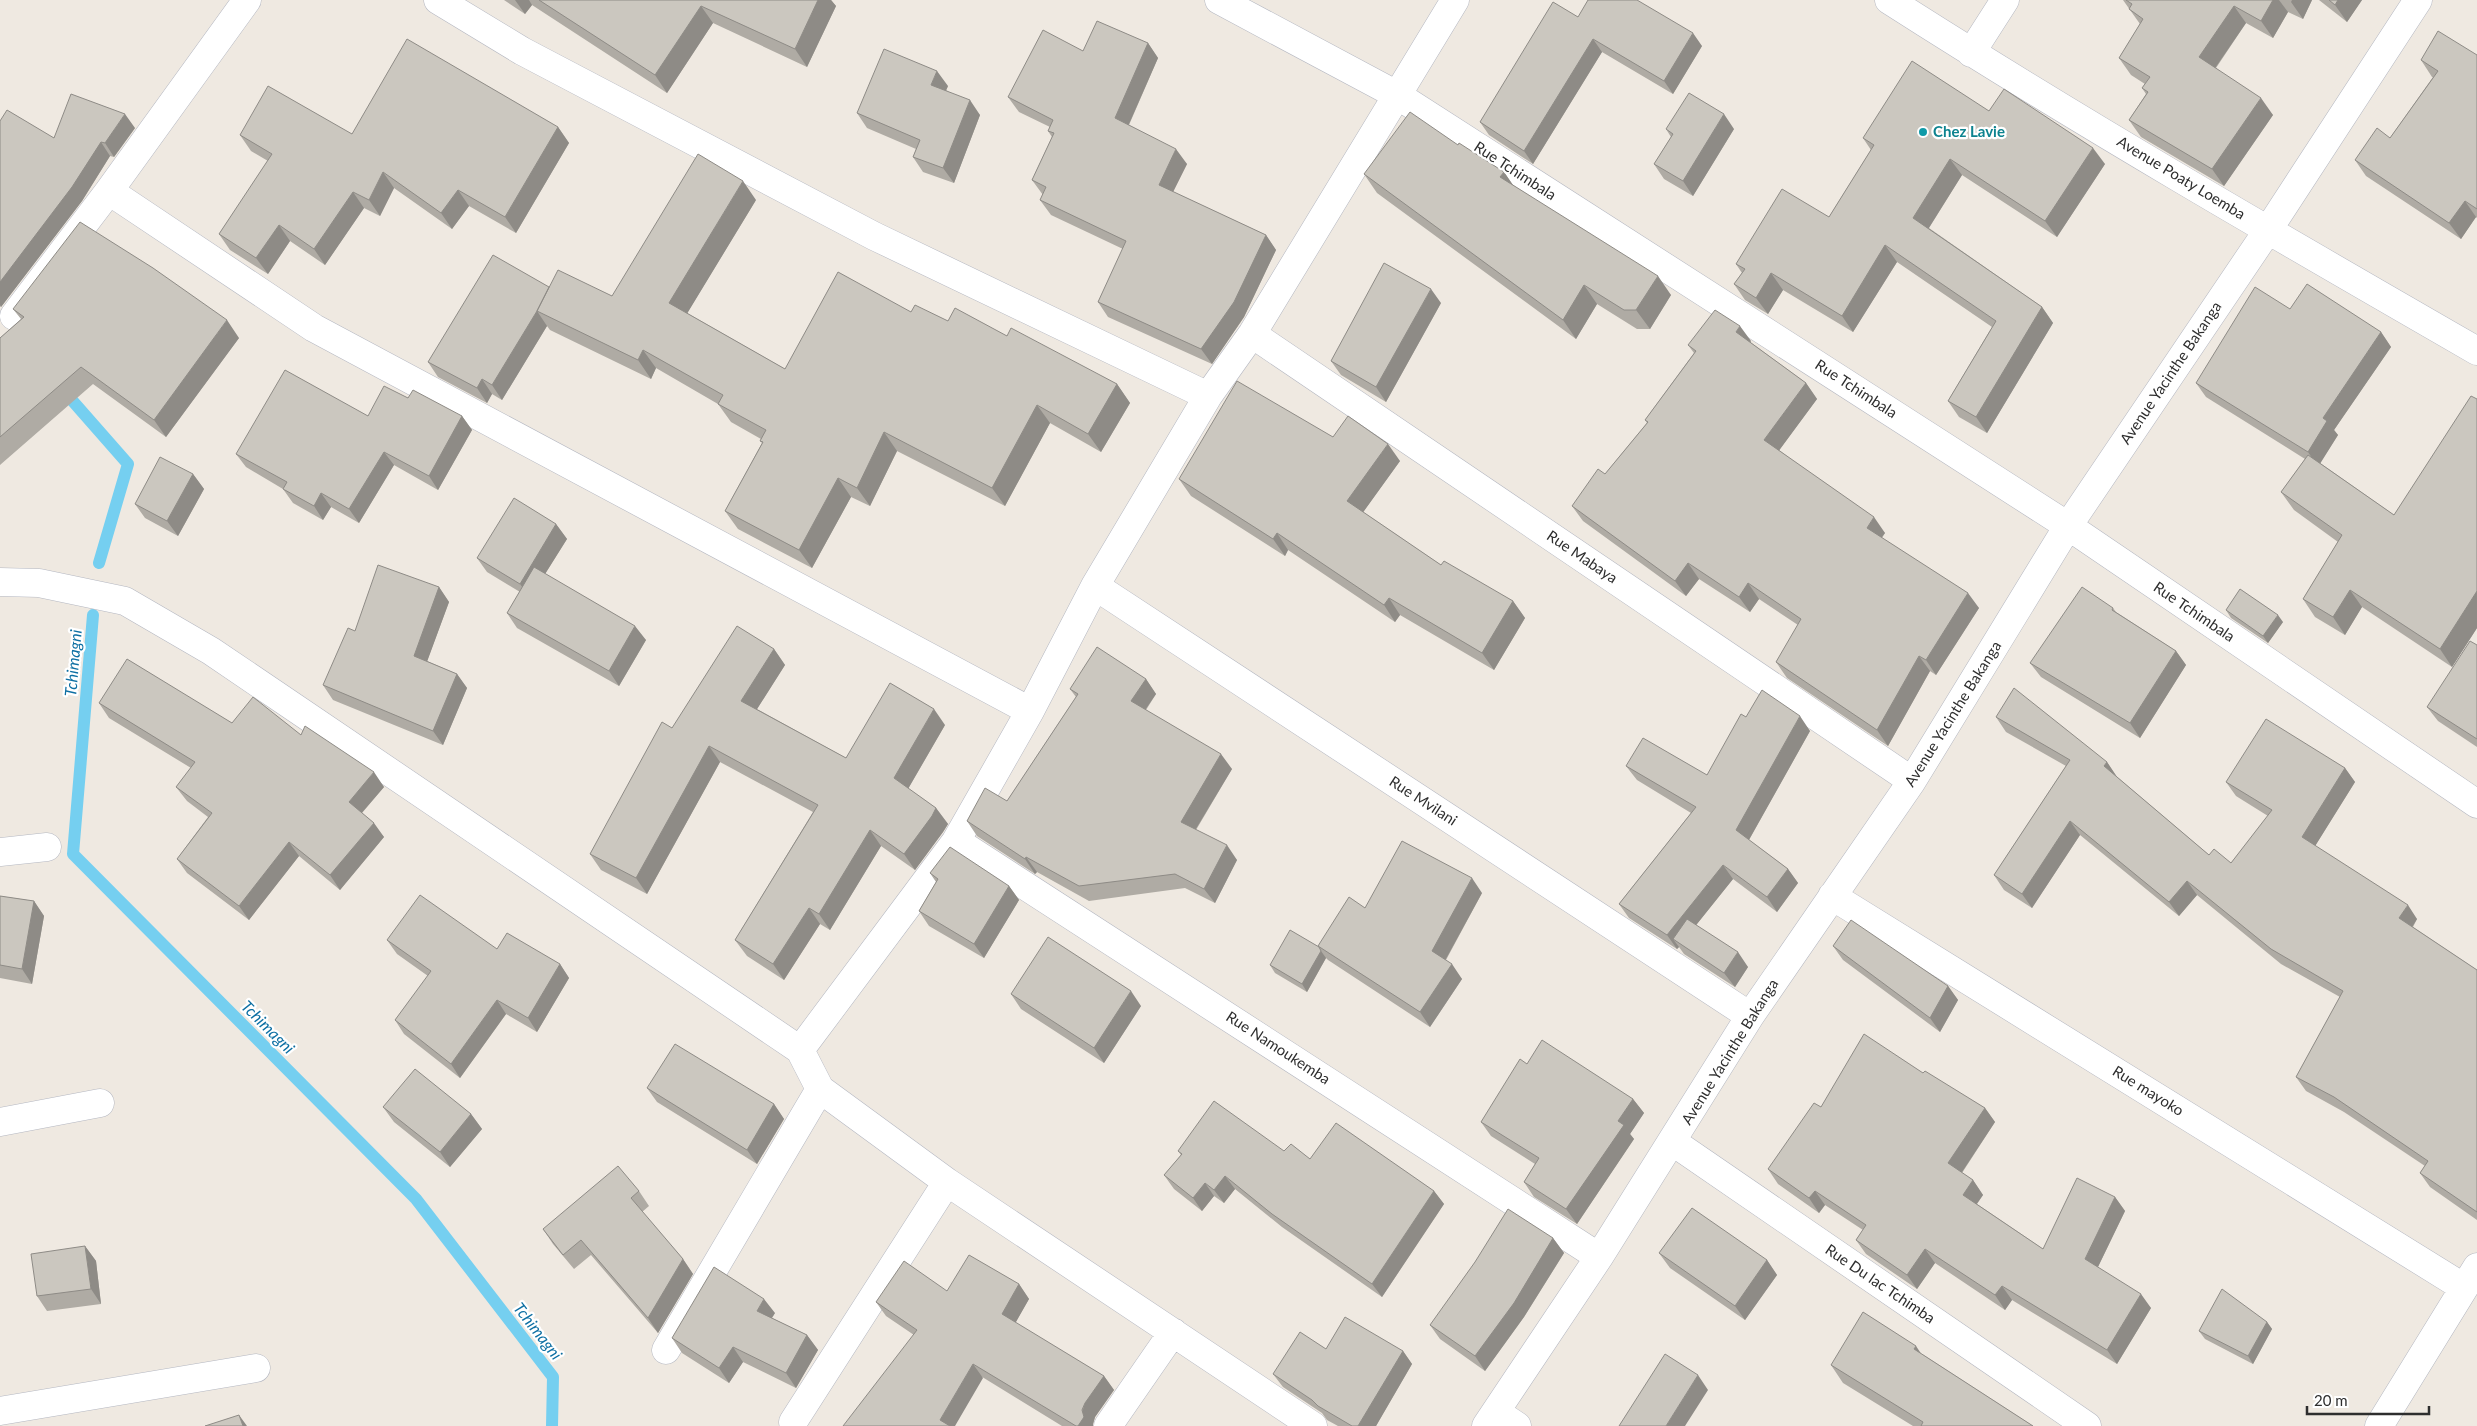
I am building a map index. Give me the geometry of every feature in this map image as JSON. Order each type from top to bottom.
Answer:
[{"type":"street","points":[[14,316],[109,191],[247,0]]},
{"type":"street","points":[[438,0],[522,51],[874,236],[1208,396]]},
{"type":"street","name":"Rue Tchimbala","points":[[1219,0],[1397,94],[2068,526],[2477,804]]},
{"type":"street","points":[[800,1050],[956,841],[1030,711],[1095,586],[1208,396],[1252,334],[1455,0]]},
{"type":"street","name":"Avenue Poaty Loemba","points":[[1889,0],[1971,53],[2268,230],[2477,351]]},
{"type":"street","points":[[1971,53],[2005,0]]},
{"type":"street","name":"Avenue Yacinthe Bakanga","points":[[1499,1421],[1750,1016],[1912,781],[2068,526],[2268,230],[2418,0]]},
{"type":"street","points":[[109,191],[314,328],[1030,711]]},
{"type":"street","name":"Rue Mabaya","points":[[1252,334],[1912,781]]},
{"type":"street","points":[[0,582],[39,584],[125,601],[194,641],[800,1050],[820,1089],[947,1182],[1312,1426]]},
{"type":"street","name":"Rue Mvilani","points":[[1095,586],[1750,1016]]},
{"type":"street","name":"Rue Namoukemba","points":[[956,841],[1599,1257]]},
{"type":"street","points":[[0,852],[47,847]]},
{"type":"street","name":"Rue mayoko","points":[[1832,896],[2470,1277]]},
{"type":"street","points":[[666,1350],[820,1089]]},
{"type":"street","points":[[0,1122],[100,1103]]},
{"type":"street","name":"Rue Du lac Tchimba","points":[[1673,1142],[2086,1426]]},
{"type":"street","points":[[793,1422],[947,1182]]},
{"type":"street","points":[[2379,1426],[2470,1277]]},
{"type":"street","points":[[1108,1426],[1173,1332]]},
{"type":"street","points":[[0,1411],[256,1368]]},
{"type":"building","points":[[539,0],[818,0],[795,49],[701,6],[655,75]]},
{"type":"building","points":[[1588,0],[1637,0],[1693,33],[1664,81],[1593,39],[1524,151],[1480,122],[1553,2],[1578,17]]},
{"type":"building","points":[[2126,0],[2273,0],[2261,21],[2234,6],[2199,57],[2261,98],[2212,169],[2129,120],[2148,92],[2142,88],[2150,77],[2119,58],[2143,19],[2129,9],[2132,4]]},
{"type":"building","points":[[2329,0],[2338,0],[2335,5]]},
{"type":"building","points":[[1097,21],[1148,43],[1115,118],[1176,149],[1159,185],[1266,235],[1234,302],[1201,349],[1098,302],[1126,241],[1040,200],[1046,187],[1032,180],[1054,133],[1048,131],[1053,120],[1008,97],[1043,30],[1083,51]]},
{"type":"building","points":[[2438,31],[2477,55],[2477,209],[2465,201],[2449,223],[2355,160],[2377,128],[2390,138],[2438,71],[2421,60]]},
{"type":"building","points":[[407,39],[558,127],[505,217],[458,190],[441,213],[383,172],[369,200],[353,192],[314,249],[279,225],[256,258],[219,234],[272,154],[240,135],[268,86],[352,134]]},
{"type":"building","points":[[884,49],[937,71],[931,85],[970,100],[943,168],[913,157],[920,140],[857,113]]},
{"type":"building","points":[[1912,61],[1989,111],[2004,89],[2093,148],[2045,221],[1950,159],[1913,218],[2042,307],[1976,417],[1948,401],[1996,321],[1885,245],[1842,316],[1771,273],[1756,298],[1734,284],[1745,269],[1736,264],[1782,189],[1829,217],[1874,145],[1863,138]]},
{"type":"building","points":[[1689,93],[1724,114],[1683,181],[1654,164],[1673,134],[1666,129]]},
{"type":"building","points":[[71,94],[125,114],[105,143],[101,142],[72,187],[0,282],[0,121],[7,110],[54,138]]},
{"type":"building","points":[[1410,112],[1458,145],[1459,143],[1504,172],[1500,177],[1658,276],[1636,310],[1624,310],[1584,285],[1563,320],[1364,174]]},
{"type":"building","points":[[698,154],[743,181],[669,303],[785,369],[838,272],[911,312],[915,305],[948,321],[955,308],[1007,336],[1011,328],[1117,384],[1088,434],[1037,405],[992,488],[884,432],[857,488],[838,478],[799,550],[725,511],[763,442],[760,441],[766,430],[718,404],[723,395],[643,350],[638,360],[537,311],[558,270],[612,296]]},
{"type":"building","points":[[80,222],[153,268],[227,320],[154,420],[81,367],[0,437],[0,338],[24,317],[13,309]]},
{"type":"building","points":[[493,255],[549,287],[537,311],[492,385],[482,379],[477,388],[428,362]]},
{"type":"building","points":[[1384,263],[1431,289],[1376,387],[1331,361]]},
{"type":"building","points":[[2307,284],[2381,332],[2323,418],[2327,421],[2308,452],[2196,383],[2255,287],[2290,309]]},
{"type":"building","points":[[1715,310],[1740,326],[1736,332],[1806,383],[1764,440],[1874,517],[1867,528],[1968,593],[1926,660],[1919,656],[1877,730],[1776,662],[1801,619],[1748,583],[1739,597],[1688,563],[1675,581],[1572,506],[1598,469],[1605,474],[1648,422],[1645,420],[1696,351],[1688,345]]},
{"type":"building","points":[[285,370],[368,416],[384,386],[408,398],[413,390],[462,416],[429,476],[384,452],[349,509],[321,493],[314,506],[283,489],[287,482],[236,454]]},
{"type":"building","points":[[1237,381],[1333,437],[1348,416],[1388,444],[1347,501],[1441,565],[1444,561],[1513,601],[1482,653],[1389,598],[1384,605],[1277,533],[1273,539],[1179,479]]},
{"type":"building","points":[[2471,396],[2477,399],[2477,591],[2440,649],[2350,590],[2333,617],[2303,599],[2342,535],[2281,492],[2308,455],[2394,515]]},
{"type":"building","points":[[160,457],[193,474],[167,521],[135,504]]},
{"type":"building","points":[[514,498],[556,524],[520,584],[477,558]]},
{"type":"building","points":[[378,565],[439,587],[414,656],[457,674],[433,731],[323,685],[348,628],[355,631]]},
{"type":"building","points":[[534,567],[635,626],[609,671],[507,613]]},
{"type":"building","points":[[2082,587],[2113,608],[2112,610],[2176,651],[2130,723],[2030,663]]},
{"type":"building","points":[[2240,589],[2278,615],[2263,636],[2226,610]]},
{"type":"building","points":[[737,626],[774,649],[741,701],[846,758],[890,683],[934,709],[894,778],[936,808],[932,816],[904,854],[870,830],[819,914],[809,908],[773,964],[735,940],[818,805],[709,746],[636,878],[590,854],[662,722],[672,728]]},
{"type":"building","points":[[2470,641],[2477,645],[2477,739],[2427,707]]},
{"type":"building","points":[[1097,647],[1146,679],[1131,701],[1221,754],[1181,822],[1227,845],[1204,889],[1175,874],[1079,886],[1026,857],[1025,859],[967,821],[985,788],[1007,801],[1078,694],[1070,689]]},
{"type":"building","points":[[127,659],[232,723],[253,697],[301,735],[305,726],[374,772],[349,802],[374,823],[330,875],[289,842],[239,906],[177,859],[212,813],[176,787],[195,762],[99,703]]},
{"type":"building","points":[[2014,688],[2107,762],[2104,766],[2209,855],[2214,849],[2231,863],[2272,810],[2226,782],[2266,719],[2345,768],[2302,837],[2408,905],[2399,918],[2477,970],[2477,1212],[2420,1173],[2428,1161],[2334,1097],[2296,1077],[2343,991],[2271,949],[2187,881],[2169,902],[2070,821],[2022,894],[1994,875],[2070,760],[1996,717]]},
{"type":"building","points":[[1762,690],[1800,716],[1736,830],[1788,869],[1767,897],[1723,865],[1667,935],[1619,904],[1696,807],[1626,766],[1643,738],[1707,775],[1741,714],[1746,717]]},
{"type":"building","points":[[1402,841],[1472,878],[1432,951],[1452,964],[1420,1012],[1318,946],[1349,897],[1365,908]]},
{"type":"building","points":[[950,847],[1009,886],[974,944],[919,911],[938,879],[930,873]]},
{"type":"building","points":[[420,895],[497,949],[507,933],[560,964],[528,1018],[497,1000],[451,1064],[395,1020],[431,971],[387,940]]},
{"type":"building","points":[[0,896],[34,901],[22,969],[0,965]]},
{"type":"building","points":[[1687,919],[1738,952],[1724,973],[1673,939]]},
{"type":"building","points":[[1851,920],[1948,986],[1930,1018],[1833,946]]},
{"type":"building","points":[[1290,930],[1319,947],[1321,951],[1302,984],[1270,965]]},
{"type":"building","points":[[1048,937],[1131,991],[1094,1048],[1011,994]]},
{"type":"building","points":[[1864,1034],[1923,1073],[1925,1071],[1985,1108],[1948,1163],[1973,1180],[1963,1195],[2043,1249],[2077,1178],[2115,1197],[2085,1259],[2141,1294],[2107,1350],[2002,1286],[1995,1295],[1925,1249],[1907,1275],[1856,1240],[1866,1225],[1815,1191],[1809,1198],[1768,1169],[1814,1103],[1821,1107]]},
{"type":"building","points":[[1542,1040],[1633,1099],[1618,1121],[1624,1125],[1566,1209],[1524,1182],[1539,1158],[1481,1122],[1520,1059],[1527,1064]]},
{"type":"building","points":[[675,1044],[774,1104],[747,1150],[647,1088]]},
{"type":"building","points":[[415,1069],[471,1114],[440,1152],[383,1107]]},
{"type":"building","points":[[1214,1101],[1284,1151],[1291,1144],[1310,1159],[1336,1123],[1434,1191],[1372,1284],[1272,1214],[1225,1176],[1214,1190],[1205,1183],[1193,1198],[1164,1175],[1182,1154],[1178,1151]]},
{"type":"building","points":[[618,1166],[639,1191],[631,1198],[683,1259],[648,1318],[581,1240],[563,1255],[543,1229]]},
{"type":"building","points":[[1692,1208],[1767,1260],[1735,1306],[1659,1253]]},
{"type":"building","points":[[1508,1209],[1553,1238],[1514,1303],[1475,1356],[1430,1325],[1475,1262]]},
{"type":"building","points":[[85,1246],[91,1289],[37,1296],[31,1254]]},
{"type":"building","points":[[969,1255],[1019,1284],[1002,1314],[1104,1376],[1085,1403],[1082,1410],[1084,1417],[1078,1426],[973,1364],[940,1420],[950,1426],[843,1426],[917,1330],[876,1302],[904,1261],[947,1291]]},
{"type":"building","points":[[714,1267],[764,1299],[757,1311],[807,1335],[786,1373],[733,1347],[719,1368],[672,1338]]},
{"type":"building","points":[[2222,1289],[2267,1322],[2248,1356],[2199,1331]]},
{"type":"building","points":[[1863,1312],[1916,1346],[1914,1349],[2033,1426],[1921,1426],[1923,1422],[1831,1365]]},
{"type":"building","points":[[1345,1317],[1403,1351],[1358,1426],[1352,1426],[1318,1406],[1273,1374],[1300,1332],[1326,1349]]},
{"type":"building","points":[[1665,1354],[1698,1375],[1666,1426],[1619,1426]]},
{"type":"building","points":[[239,1415],[243,1426],[205,1426]]},
{"type":"waterway","name":"Tchimagni","points":[[63,390],[128,464],[99,563]]},
{"type":"waterway","name":"Tchimagni","points":[[93,615],[73,854],[416,1199],[553,1377],[552,1426]]},
{"type":"place","name":"Chez Lavie","points":[[1923,132]]}]
